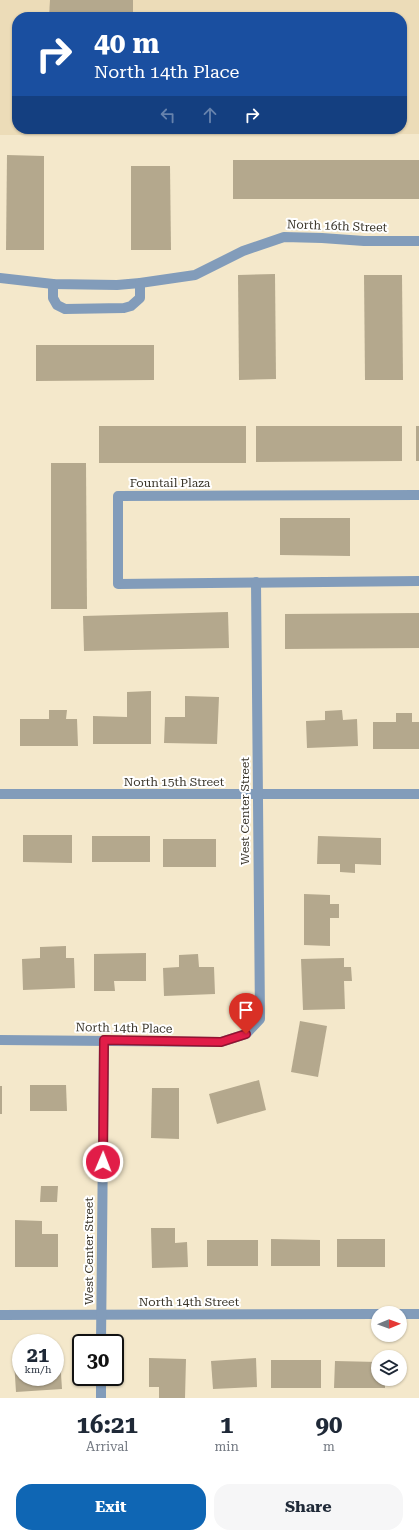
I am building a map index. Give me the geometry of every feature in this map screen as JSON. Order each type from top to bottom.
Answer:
[{"type":"street","name":"North 16th Street","points":[[0,278],[53,284],[117,285],[140,283],[195,274],[243,251],[284,237],[364,241],[419,241]]},
{"type":"street","points":[[53,284],[53,298],[56,305],[65,309],[124,308],[131,306],[140,298],[140,283]]},
{"type":"street","name":"Fountail Plaza","points":[[419,495],[118,496],[118,584],[419,581]]},
{"type":"street","name":"West Center Street","points":[[246,1034],[260,1020],[256,582]]},
{"type":"street","name":"North 15th Street","points":[[0,794],[419,794]]},
{"type":"street","name":"North 14th Place","points":[[0,1040],[221,1042],[246,1034]]},
{"type":"street","name":"West Center Street","points":[[101,1334],[104,1040]]},
{"type":"street","name":"North 14th Street","points":[[0,1315],[371,1314]]},
{"type":"street","points":[[407,1314],[419,1314]]},
{"type":"street","points":[[101,1386],[101,1398]]},
{"type":"shaded area","points":[[0,0],[419,0],[419,134],[0,135]]},
{"type":"building","points":[[50,0],[133,0],[133,12],[49,12]]},
{"type":"building","points":[[7,155],[44,156],[44,250],[6,250]]},
{"type":"building","points":[[233,160],[419,160],[419,199],[233,199]]},
{"type":"building","points":[[131,166],[170,166],[171,250],[131,250]]},
{"type":"building","points":[[275,274],[276,379],[239,380],[238,275]]},
{"type":"building","points":[[364,275],[402,275],[403,380],[365,380]]},
{"type":"building","points":[[36,345],[154,345],[154,380],[36,381]]},
{"type":"building","points":[[99,426],[246,426],[246,463],[99,463]]},
{"type":"building","points":[[256,426],[402,426],[402,461],[256,462]]},
{"type":"building","points":[[416,426],[419,426],[419,461],[416,461]]},
{"type":"building","points":[[51,463],[86,463],[87,609],[51,609]]},
{"type":"building","points":[[280,518],[350,518],[350,556],[280,555]]},
{"type":"building","points":[[228,612],[229,648],[84,651],[83,616]]},
{"type":"building","points":[[419,613],[419,648],[285,649],[285,614]]},
{"type":"building","points":[[151,691],[151,744],[93,744],[93,716],[127,717],[127,692]]},
{"type":"building","points":[[185,696],[219,697],[217,744],[164,743],[165,717],[185,717]]},
{"type":"building","points":[[49,710],[67,710],[66,719],[77,719],[78,746],[20,746],[20,719],[49,719]]},
{"type":"building","points":[[342,710],[343,720],[357,719],[358,746],[307,748],[306,721],[325,720],[325,711]]},
{"type":"building","points":[[396,713],[412,713],[412,722],[419,722],[419,749],[373,749],[373,722],[396,722]]},
{"type":"building","points":[[23,835],[72,835],[72,863],[23,862]]},
{"type":"building","points":[[92,836],[150,836],[150,862],[92,862]]},
{"type":"building","points":[[318,836],[381,838],[381,865],[355,864],[355,873],[340,872],[340,864],[317,864]]},
{"type":"building","points":[[163,839],[216,839],[216,867],[163,867]]},
{"type":"building","points":[[304,894],[330,895],[330,904],[339,904],[339,918],[330,918],[330,946],[304,945]]},
{"type":"building","points":[[66,946],[66,958],[74,958],[75,988],[23,990],[22,959],[40,958],[40,947]]},
{"type":"building","points":[[146,953],[146,981],[114,981],[115,991],[94,991],[94,954]]},
{"type":"building","points":[[198,954],[199,967],[214,967],[215,994],[164,996],[163,968],[179,967],[179,955]]},
{"type":"building","points":[[344,958],[344,967],[351,967],[352,981],[344,981],[345,1009],[303,1010],[301,959]]},
{"type":"building","points":[[300,1021],[327,1026],[318,1077],[291,1072]]},
{"type":"building","points":[[259,1080],[266,1110],[217,1124],[209,1094]]},
{"type":"building","points":[[30,1085],[66,1085],[67,1111],[30,1111]]},
{"type":"building","points":[[0,1086],[2,1086],[2,1114],[0,1114]]},
{"type":"building","points":[[152,1088],[179,1088],[179,1139],[151,1138]]},
{"type":"building","points":[[41,1186],[58,1186],[57,1202],[40,1202]]},
{"type":"building","points":[[15,1220],[42,1221],[42,1234],[58,1234],[58,1267],[15,1267]]},
{"type":"building","points":[[151,1228],[175,1228],[175,1243],[187,1242],[188,1267],[152,1268]]},
{"type":"building","points":[[271,1239],[320,1240],[320,1266],[271,1266]]},
{"type":"building","points":[[337,1239],[385,1239],[385,1267],[337,1267]]},
{"type":"building","points":[[207,1240],[258,1240],[258,1266],[207,1266]]},
{"type":"building","points":[[149,1358],[186,1359],[185,1398],[159,1398],[159,1387],[149,1387]]},
{"type":"building","points":[[256,1358],[257,1387],[213,1389],[211,1361]]},
{"type":"building","points":[[271,1360],[321,1360],[321,1388],[271,1388]]},
{"type":"building","points":[[335,1361],[371,1362],[371,1386],[385,1386],[385,1388],[334,1388]]},
{"type":"building","points":[[16,1386],[62,1386],[62,1389],[16,1392]]},
{"type":"route","points":[[103,1162],[104,1040],[221,1042],[246,1034]]}]
